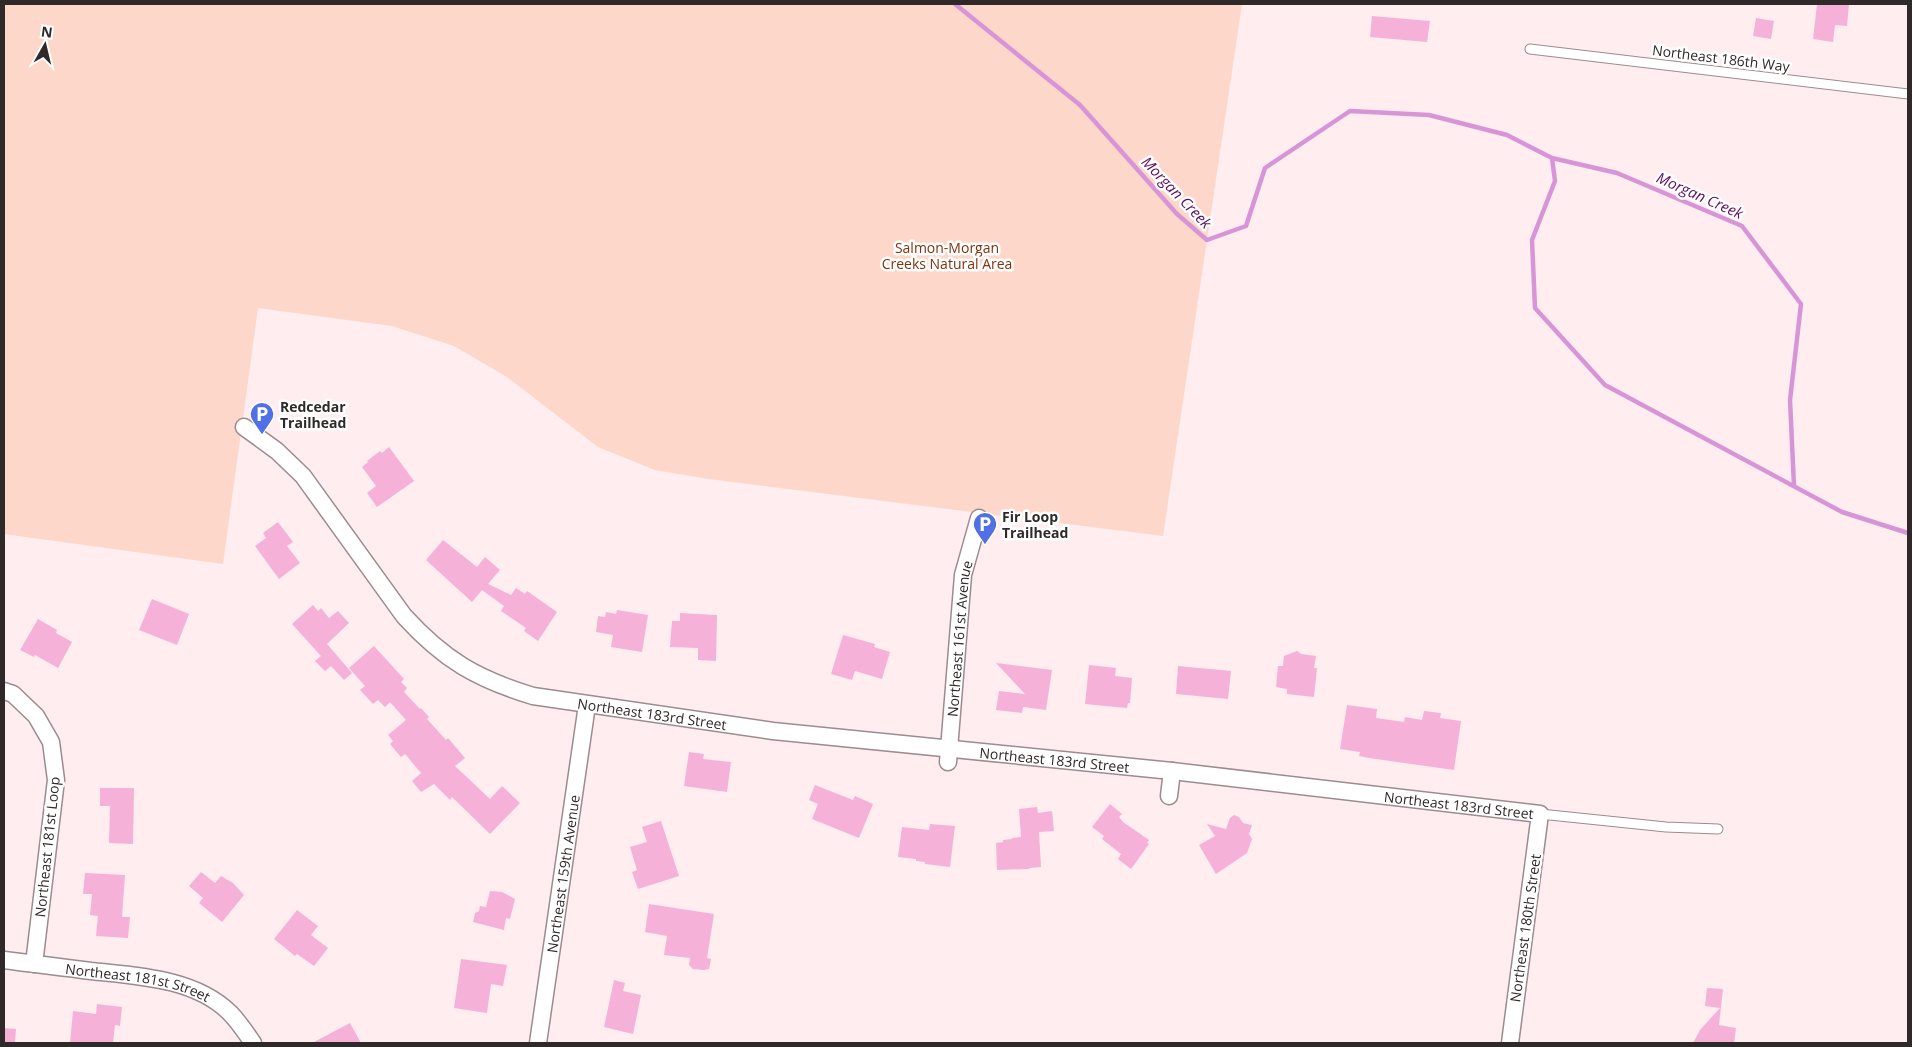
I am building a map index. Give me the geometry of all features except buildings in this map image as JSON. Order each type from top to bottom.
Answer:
[{"type":"street","name":"Northeast 183rd Street","points":[[244,427],[277,451],[303,476],[404,616],[438,649],[470,671],[503,686],[533,696],[949,756],[1172,771],[1540,814]]},
{"type":"street","name":"Northeast 161st Avenue","points":[[949,756],[963,575],[979,518]]},
{"type":"street","name":"Northeast 181st Loop","points":[[4,691],[13,694],[36,716],[51,742],[56,780],[34,964]]},
{"type":"street","name":"Northeast 159th Avenue","points":[[538,1043],[588,705]]},
{"type":"street","points":[[1169,796],[1172,771]]},
{"type":"street","name":"Northeast 180th Street","points":[[1510,1043],[1540,814]]},
{"type":"street","name":"Northeast 181st Street","points":[[4,960],[143,977],[190,988],[229,1012],[253,1043]]},
{"type":"lane","name":"Northeast 186th Way","points":[[1530,49],[1908,94]]},
{"type":"lane","name":"Northeast 183rd Street","points":[[1540,814],[1666,827],[1718,829]]},
{"type":"green space","name":"Salmon-Morgan Creeks Natural Area","points":[[4,4],[1242,4],[1163,536],[709,479],[655,470],[598,447],[507,377],[454,346],[392,326],[258,308],[223,564],[4,534]]},
{"type":"waterway","name":"Morgan Creek","points":[[955,4],[1080,105],[1177,214],[1207,240],[1246,226],[1265,168],[1350,111],[1429,115],[1507,135],[1552,158],[1555,181],[1532,240],[1535,308],[1605,385],[1842,512],[1908,533]]},
{"type":"waterway","name":"Morgan Creek","points":[[1552,158],[1617,173],[1742,226],[1801,304],[1790,400],[1794,486]]},
{"type":"place","name":"Redcedar Trailhead","points":[[262,435]]},
{"type":"place","name":"Fir Loop Trailhead","points":[[985,545]]}]
